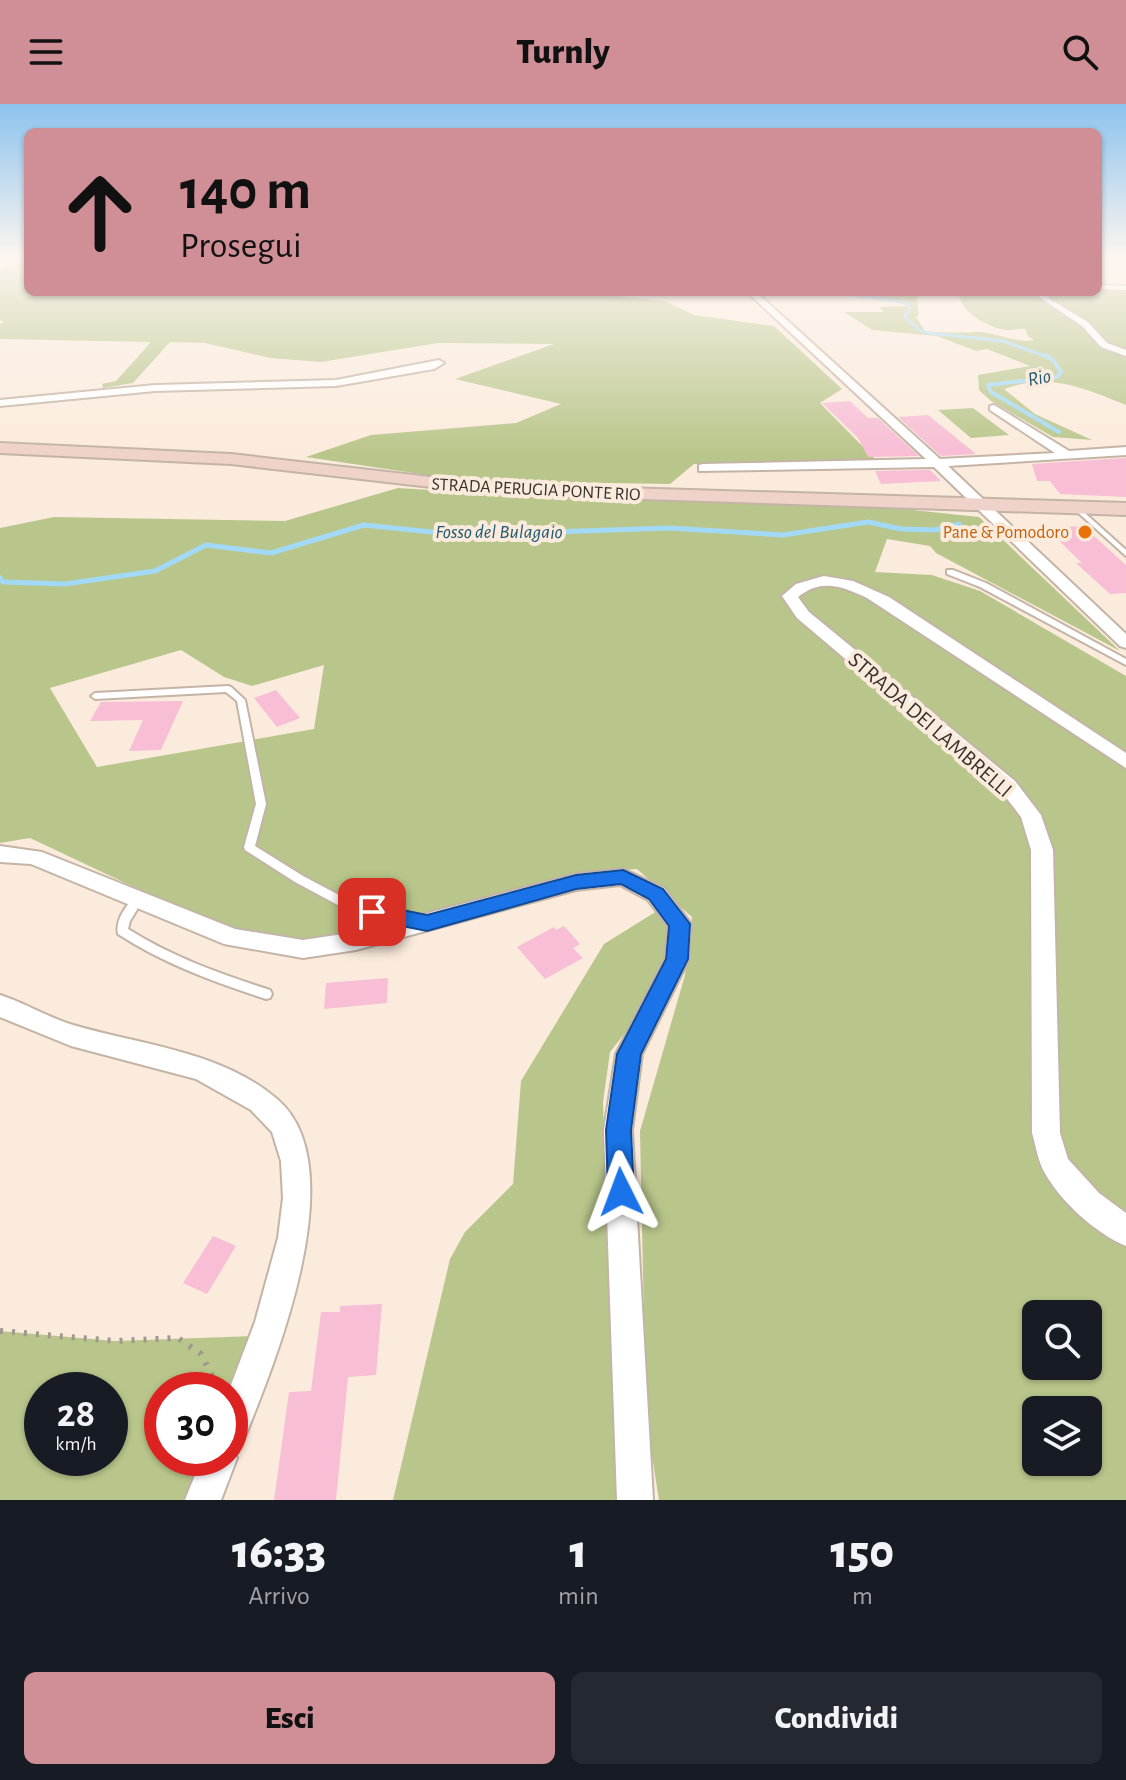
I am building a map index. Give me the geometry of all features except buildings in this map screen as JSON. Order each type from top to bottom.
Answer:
[{"type":"main road","name":"STRADA PERUGIA PONTE RIO","points":[[0,448],[231,459],[492,489],[1126,511]]},
{"type":"street","points":[[785,323],[984,506],[1126,643]]},
{"type":"street","points":[[1084,323],[1104,345],[1126,353]]},
{"type":"street","points":[[0,403],[155,388],[336,383],[439,363]]},
{"type":"street","points":[[0,395],[19,391]]},
{"type":"street","points":[[994,408],[1068,456]]},
{"type":"street","points":[[703,468],[935,462],[1126,451]]},
{"type":"street","name":"STRADA DEI LAMBRELLI","points":[[1126,762],[884,600],[855,586],[832,580],[803,583],[790,596],[803,615],[1008,786],[1031,815],[1042,850],[1046,1133],[1056,1167],[1089,1203],[1126,1231]]},
{"type":"street","points":[[0,854],[34,857],[232,938],[303,949],[356,941],[576,882],[623,877],[656,894],[680,924],[677,959],[629,1054],[618,1130],[635,1500]]},
{"type":"street","points":[[0,1005],[32,1024],[201,1069],[261,1101],[283,1126],[297,1160],[298,1211],[287,1270],[248,1381]]},
{"type":"street","points":[[203,1500],[213,1476]]},
{"type":"lane","points":[[1075,507],[1126,554]]},
{"type":"lane","points":[[950,572],[983,585],[1126,662]]},
{"type":"lane","points":[[95,696],[228,689],[241,700],[261,804],[249,847],[353,908],[427,923]]},
{"type":"lane","points":[[137,900],[124,920],[122,931],[141,944],[176,960],[266,994]]},
{"type":"path","points":[[0,1331],[115,1341],[178,1338],[201,1354],[210,1372]]},
{"type":"green space","points":[[753,323],[774,326],[842,389],[820,403],[876,460],[694,464],[670,484],[467,481],[306,457],[371,435],[516,423],[561,404],[455,379],[554,344],[438,343],[321,362],[270,358],[205,343],[170,342],[133,383],[103,388],[102,384],[116,381],[151,342],[0,339],[0,324]]},
{"type":"green space","points":[[861,323],[920,323],[925,331],[984,333],[1034,340],[1025,329],[999,329],[986,323],[1126,323],[1126,405],[1081,388],[1051,382],[1021,384],[1004,389],[1035,414],[1092,440],[1053,437],[991,401],[979,390],[978,375],[1030,366],[987,349],[976,351],[937,336],[872,330]]},
{"type":"green space","points":[[973,408],[1009,435],[971,438],[938,410]]},
{"type":"green space","points":[[398,488],[528,496],[884,507],[979,517],[1120,651],[936,553],[930,546],[887,539],[875,572],[932,575],[980,591],[1126,676],[1126,1500],[659,1500],[646,1418],[640,1131],[685,975],[692,917],[637,869],[577,874],[376,928],[295,943],[229,932],[30,838],[0,843],[0,528],[54,517],[285,521]],"holes":[[[181,650],[224,677],[252,686],[324,665],[314,729],[97,767],[50,688]]]},
{"type":"green space","points":[[657,911],[668,929],[673,949],[639,1015],[610,1052],[603,1102],[618,1500],[393,1500],[450,1259],[465,1232],[513,1184],[521,1081],[604,944]]},
{"type":"green space","points":[[0,1331],[115,1341],[254,1336],[238,1372],[144,1372],[144,1476],[200,1476],[189,1500],[0,1500]]},
{"type":"waterway","name":"Rio","points":[[912,323],[929,333],[1003,341],[1048,357]]},
{"type":"waterway","name":"Rio","points":[[1048,357],[1061,372],[1057,377],[988,385],[991,392],[1059,432]]},
{"type":"waterway","name":"Fosso del Bulagaio","points":[[0,578],[3,582],[65,584],[155,571],[206,545],[271,553],[364,525],[461,535],[669,528],[783,535],[868,522],[901,529],[935,530],[959,524]]},
{"type":"place","name":"Pane & Pomodoro","points":[[1085,532]]},
{"type":"route","points":[[372,912],[427,923],[576,882],[623,877],[656,894],[680,924],[677,959],[629,1054],[618,1130],[621,1192]]}]
